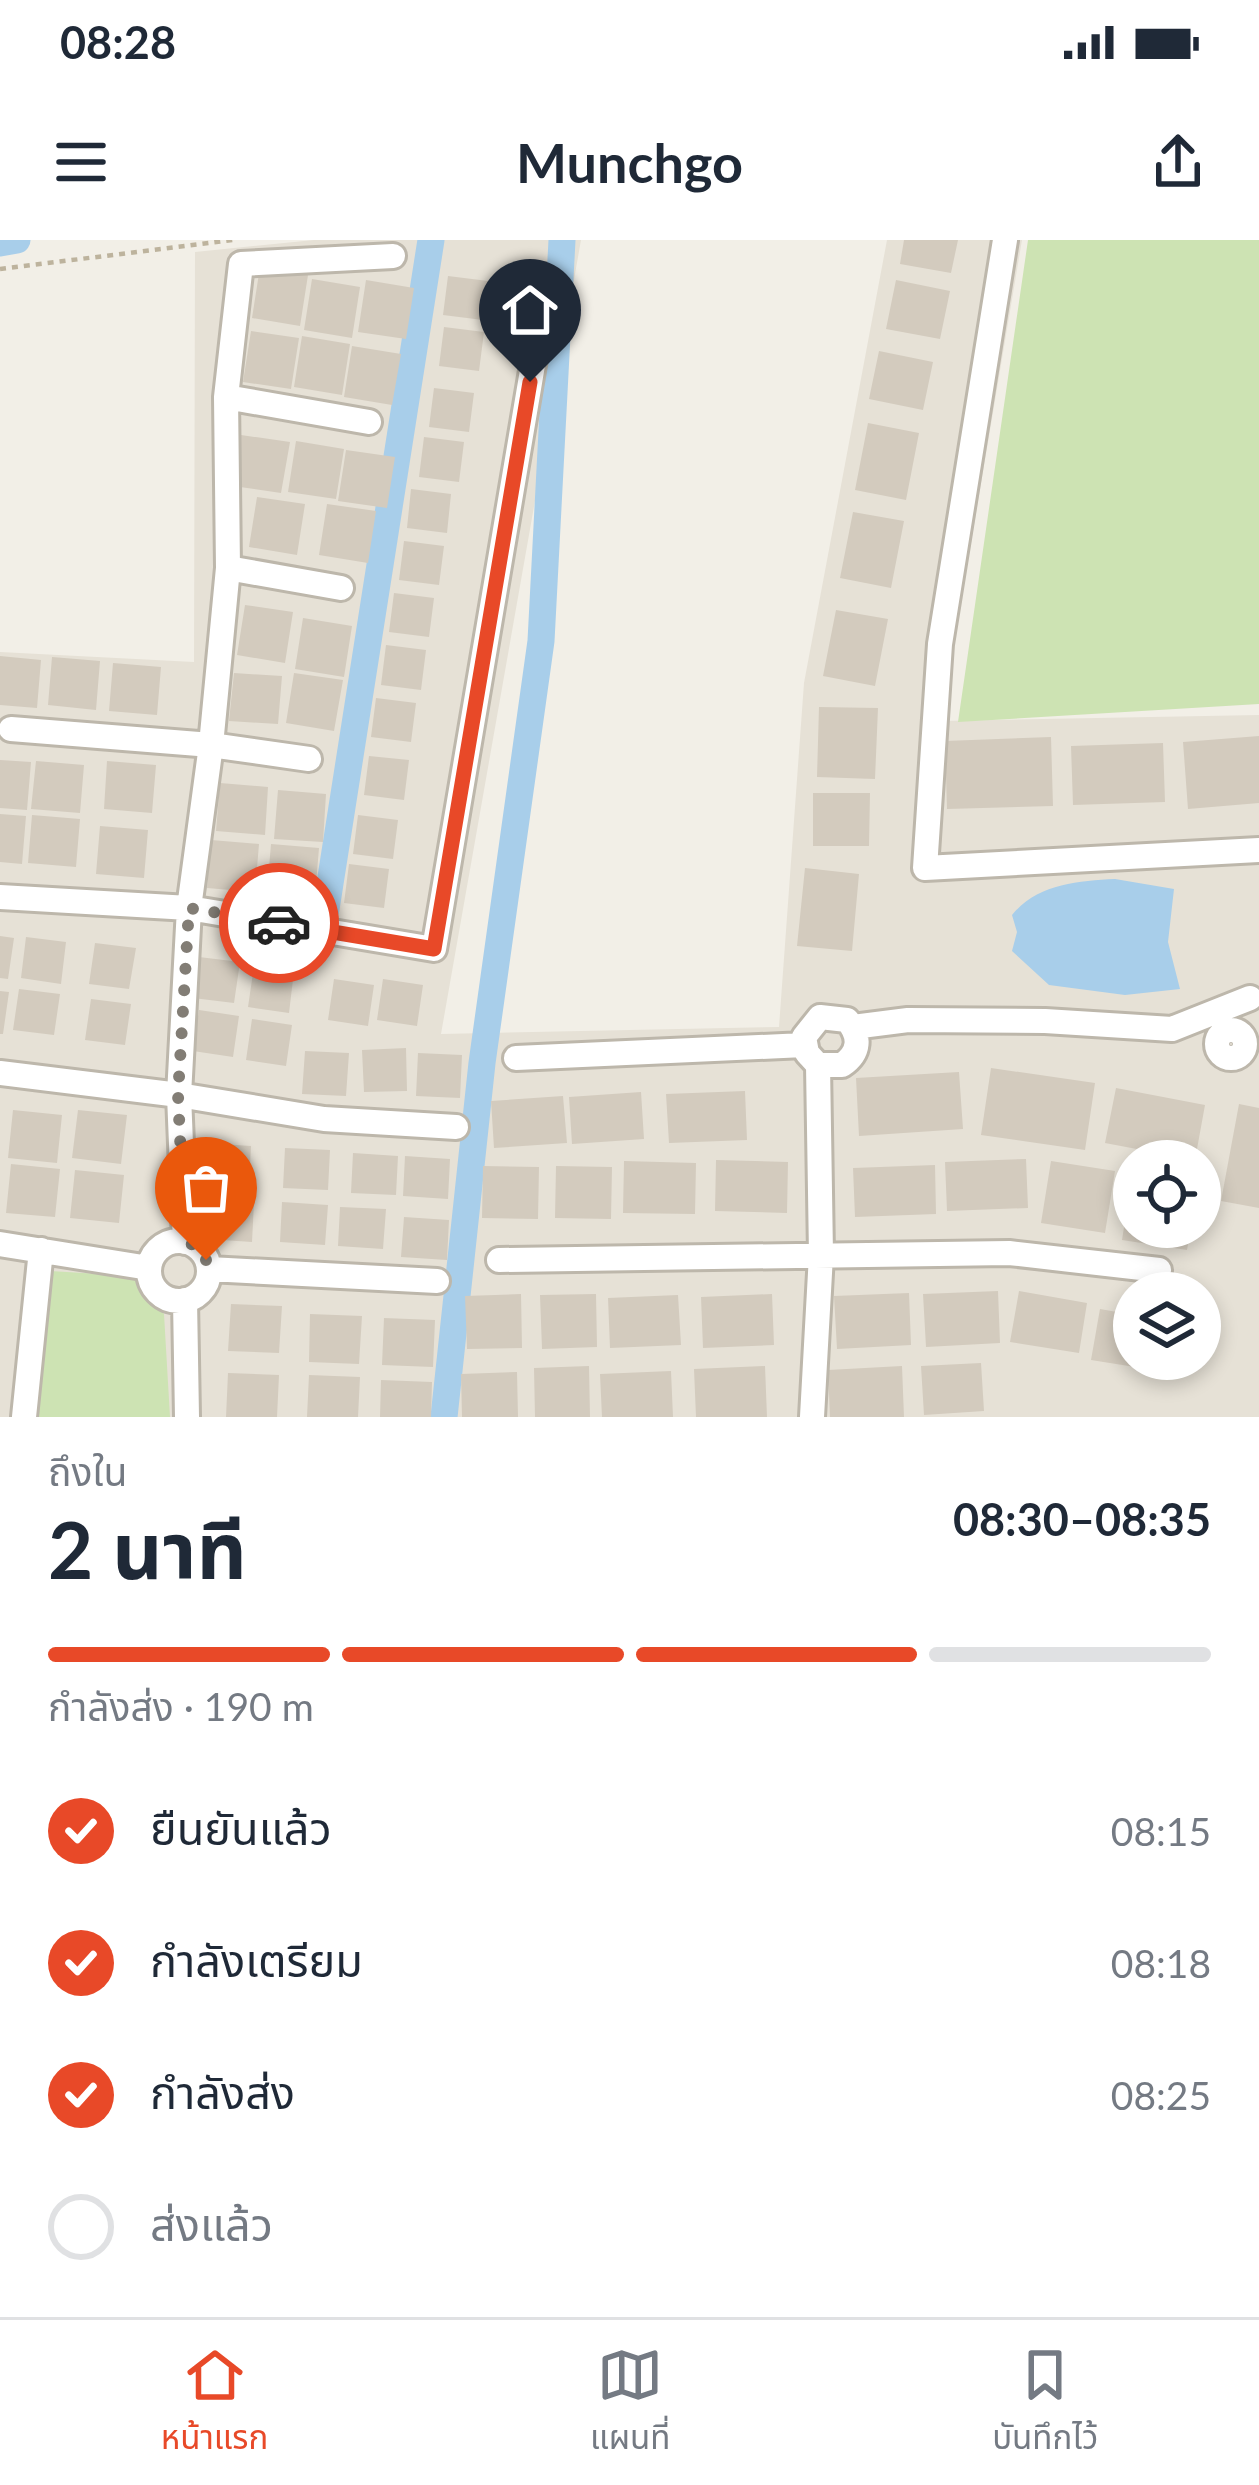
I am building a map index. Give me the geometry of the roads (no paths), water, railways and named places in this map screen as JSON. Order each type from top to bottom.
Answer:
[{"type":"street","points":[[1006,240],[940,644],[925,868],[1259,850]]},
{"type":"street","points":[[185,1242],[178,1095],[189,908],[228,568],[226,397],[241,264],[393,256]]},
{"type":"street","points":[[0,897],[189,908],[434,949],[546,288]]},
{"type":"street","points":[[226,397],[369,422]]},
{"type":"street","points":[[228,568],[341,588]]},
{"type":"street","points":[[11,729],[309,758]]},
{"type":"street","points":[[1172,1029],[1254,992]]},
{"type":"street","points":[[853,1027],[908,1020],[1045,1021],[1172,1029],[1228,1039],[1254,992]]},
{"type":"street","points":[[516,1058],[811,1055],[834,1068],[849,1060],[857,1045],[853,1027],[838,1016],[820,1017],[808,1029],[811,1055],[821,1255],[812,1417]]},
{"type":"street","points":[[0,1073],[324,1119],[456,1126]]},
{"type":"street","points":[[175,1241],[201,1251],[209,1269],[200,1292],[185,1300],[159,1293],[149,1268],[157,1250],[175,1241]]},
{"type":"street","points":[[0,1244],[149,1268]]},
{"type":"street","points":[[24,1417],[41,1250]]},
{"type":"street","points":[[499,1260],[1009,1252],[1159,1270]]},
{"type":"street","points":[[209,1269],[437,1281]]},
{"type":"street","points":[[185,1300],[188,1417]]},
{"type":"water","points":[[1115,879],[1174,889],[1168,942],[1180,989],[1125,995],[1049,985],[1012,951],[1017,932],[1012,915],[1033,897],[1072,883]]},
{"type":"waterway","points":[[0,243],[17,240]]},
{"type":"waterway","points":[[326,909],[431,240]]},
{"type":"waterway","points":[[444,1417],[482,1063],[541,641],[562,240]]}]
